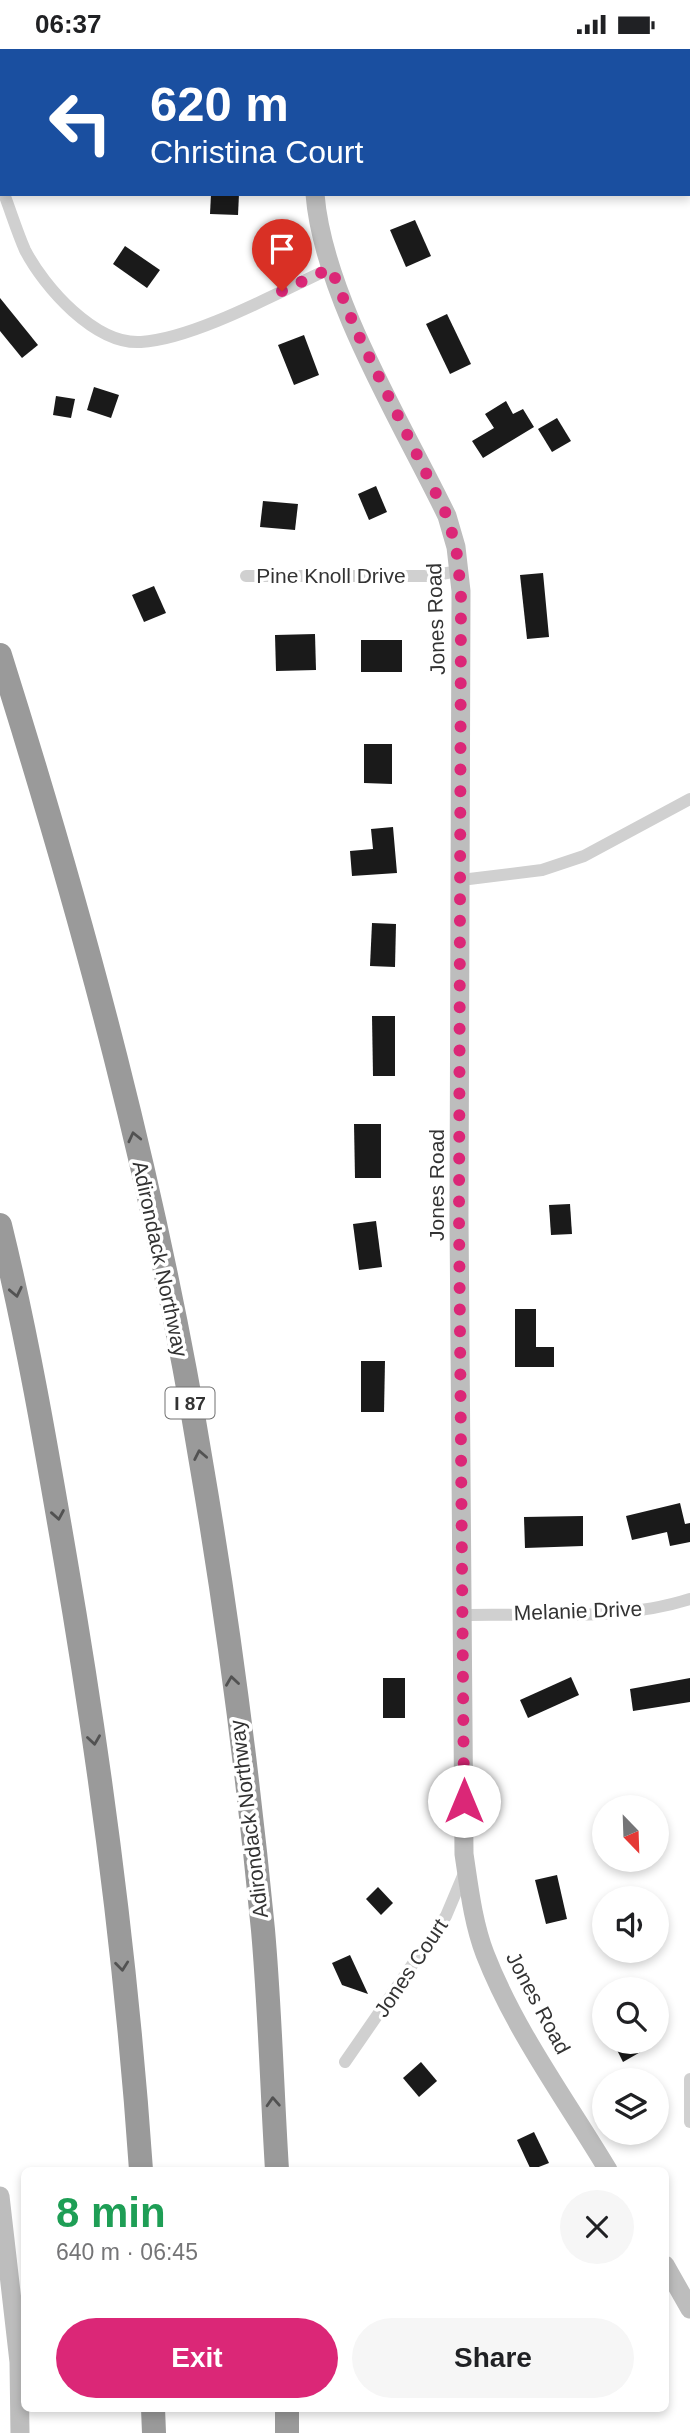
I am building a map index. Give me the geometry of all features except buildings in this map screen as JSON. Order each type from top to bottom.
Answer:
[{"type":"highway","name":"Adirondack Northway","points":[[0,655],[97,978],[155,1226],[202,1463],[261,1918],[277,2167]]},
{"type":"highway","points":[[0,1225],[41,1417],[83,1661],[114,1889],[141,2167]]},
{"type":"highway","points":[[153,2412],[154,2433]]},
{"type":"highway","points":[[287,2412],[287,2433]]},
{"type":"street","points":[[6,196],[26,250],[60,300],[102,334],[140,343],[186,331],[234,313],[331,268]]},
{"type":"street","name":"Jones Road","points":[[314,196],[321,238],[331,268],[356,330],[447,516],[459,571],[459,1216],[466,1868],[470,1896],[484,1952],[505,1999],[606,2167]]},
{"type":"street","name":"Pine Knoll Drive","points":[[246,576],[429,576],[459,571]]},
{"type":"street","points":[[461,880],[541,870],[584,856],[690,799]]},
{"type":"street","name":"Melanie Drive","points":[[464,1615],[624,1612],[668,1606],[690,1599]]},
{"type":"street","name":"Jones Court","points":[[345,2062],[446,1916],[466,1868]]},
{"type":"street","points":[[690,2078],[690,2122]]},
{"type":"street","points":[[0,2196],[19,2362],[20,2433]]},
{"type":"street","points":[[669,2272],[690,2309]]},
{"type":"route","points":[[282,291],[331,268],[356,330],[447,516],[456,547],[461,591],[459,1216],[464,1801]]}]
